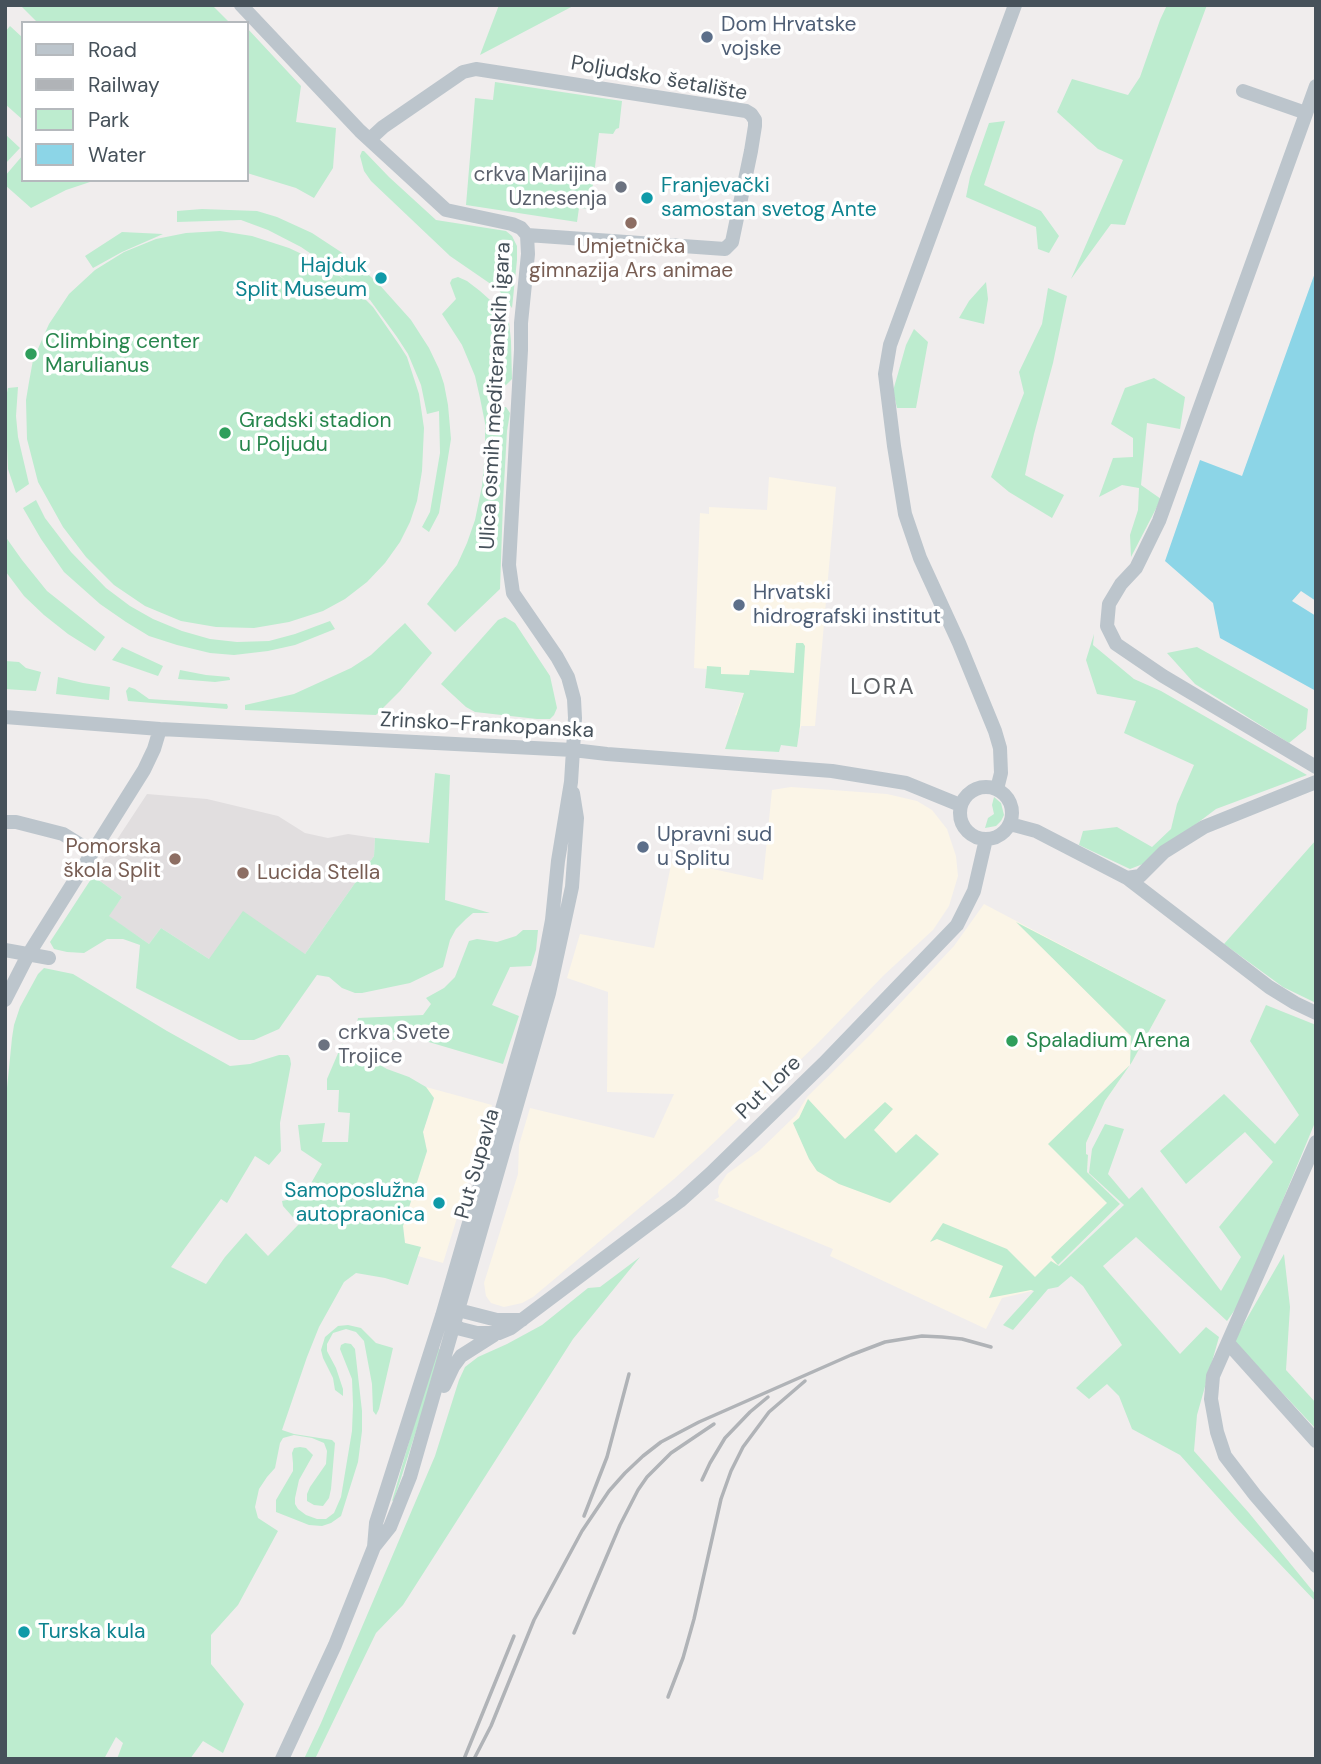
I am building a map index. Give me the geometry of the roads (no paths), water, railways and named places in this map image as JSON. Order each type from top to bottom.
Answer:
[{"type":"street","name":"Ulica osmih mediteranskih igara","points":[[241,5],[370,139],[446,210],[512,223],[527,235],[509,565],[513,593],[568,677],[574,699],[573,750]]},
{"type":"street","points":[[997,789],[1001,773],[1000,748],[995,731],[920,558],[905,514],[886,374],[894,333],[1015,5]]},
{"type":"street","name":"Poljudsko šetalište","points":[[370,139],[383,127],[463,72],[476,69],[746,111],[755,120],[732,242],[725,249],[527,235]]},
{"type":"street","points":[[1316,86],[1159,521],[1136,568],[1121,583],[1109,604],[1107,626],[1116,644],[1144,663],[1316,767]]},
{"type":"street","points":[[1242,91],[1306,113]]},
{"type":"street","name":"Zrinsko-Frankopanska","points":[[5,717],[160,729],[573,750],[832,771],[906,783],[960,805]]},
{"type":"street","points":[[5,1000],[28,955],[144,770],[160,729]]},
{"type":"street","name":"Put Supavla","points":[[374,1548],[376,1523],[442,1316],[543,968],[571,782],[573,750]]},
{"type":"street","name":"Put Supavla","points":[[282,1759],[335,1645],[374,1548],[390,1527],[410,1477],[558,953],[572,887],[577,818],[571,782]]},
{"type":"street","points":[[1126,878],[1140,876],[1164,852],[1204,827],[1316,782]]},
{"type":"street","points":[[979,787],[997,789],[1004,793],[1012,808],[1010,824],[1000,835],[986,839],[970,835],[964,829],[959,814],[964,797],[979,787]]},
{"type":"street","points":[[5,822],[16,822],[63,834],[92,852]]},
{"type":"street","points":[[1010,824],[1036,831],[1126,878],[1269,987],[1316,1013]]},
{"type":"street","name":"Put Lore","points":[[430,1409],[461,1356],[523,1320],[680,1201],[824,1063],[957,925],[974,891],[986,839]]},
{"type":"street","points":[[5,950],[49,958]]},
{"type":"street","points":[[1316,1142],[1213,1376],[1211,1399],[1225,1456],[1316,1566]]},
{"type":"street","points":[[499,1333],[468,1332],[454,1326],[442,1316],[452,1310],[458,1310],[497,1320],[523,1320]]},
{"type":"street","points":[[1228,1343],[1316,1441]]},
{"type":"water","points":[[1316,270],[1316,601],[1301,591],[1292,601],[1316,616],[1316,691],[1220,638],[1213,603],[1165,561],[1200,460],[1242,476]]},
{"type":"railway","points":[[474,1759],[491,1726],[534,1620],[582,1531],[609,1491],[643,1456],[661,1442],[699,1422],[885,1342],[922,1336],[962,1339],[991,1347]]},
{"type":"railway","points":[[584,1516],[607,1457],[629,1374]]},
{"type":"railway","points":[[668,1697],[694,1619],[721,1499],[731,1471],[743,1447],[769,1412],[805,1381]]},
{"type":"railway","points":[[702,1480],[725,1438],[768,1397]]},
{"type":"railway","points":[[574,1633],[620,1525],[638,1490],[671,1453],[714,1424]]},
{"type":"railway","points":[[464,1759],[514,1636]]},
{"type":"place","name":"Dom Hrvatske vojske","points":[[707,37]]},
{"type":"place","name":"crkva Marijina Uznesenja","points":[[621,187]]},
{"type":"place","name":"Franjevački samostan svetog Ante","points":[[647,198]]},
{"type":"place","name":"Umjetnička gimnazija Ars animae","points":[[631,223]]},
{"type":"place","name":"Hajduk Split Museum","points":[[381,278]]},
{"type":"place","name":"Climbing center Marulianus","points":[[31,354]]},
{"type":"place","name":"Gradski stadion u Poljudu","points":[[225,433]]},
{"type":"place","name":"Hrvatski hidrografski institut","points":[[739,605]]},
{"type":"place","name":"Upravni sud u Splitu","points":[[643,847]]},
{"type":"place","name":"Pomorska škola Split","points":[[175,859]]},
{"type":"place","name":"Lucida Stella","points":[[243,873]]},
{"type":"place","name":"Spaladium Arena","points":[[1012,1041]]},
{"type":"place","name":"crkva Svete Trojice","points":[[324,1045]]},
{"type":"place","name":"Samoposlužna autopraonica","points":[[439,1203]]},
{"type":"place","name":"Turska kula","points":[[24,1632]]},
{"type":"district","name":"LORA","points":[[883,688]]}]
